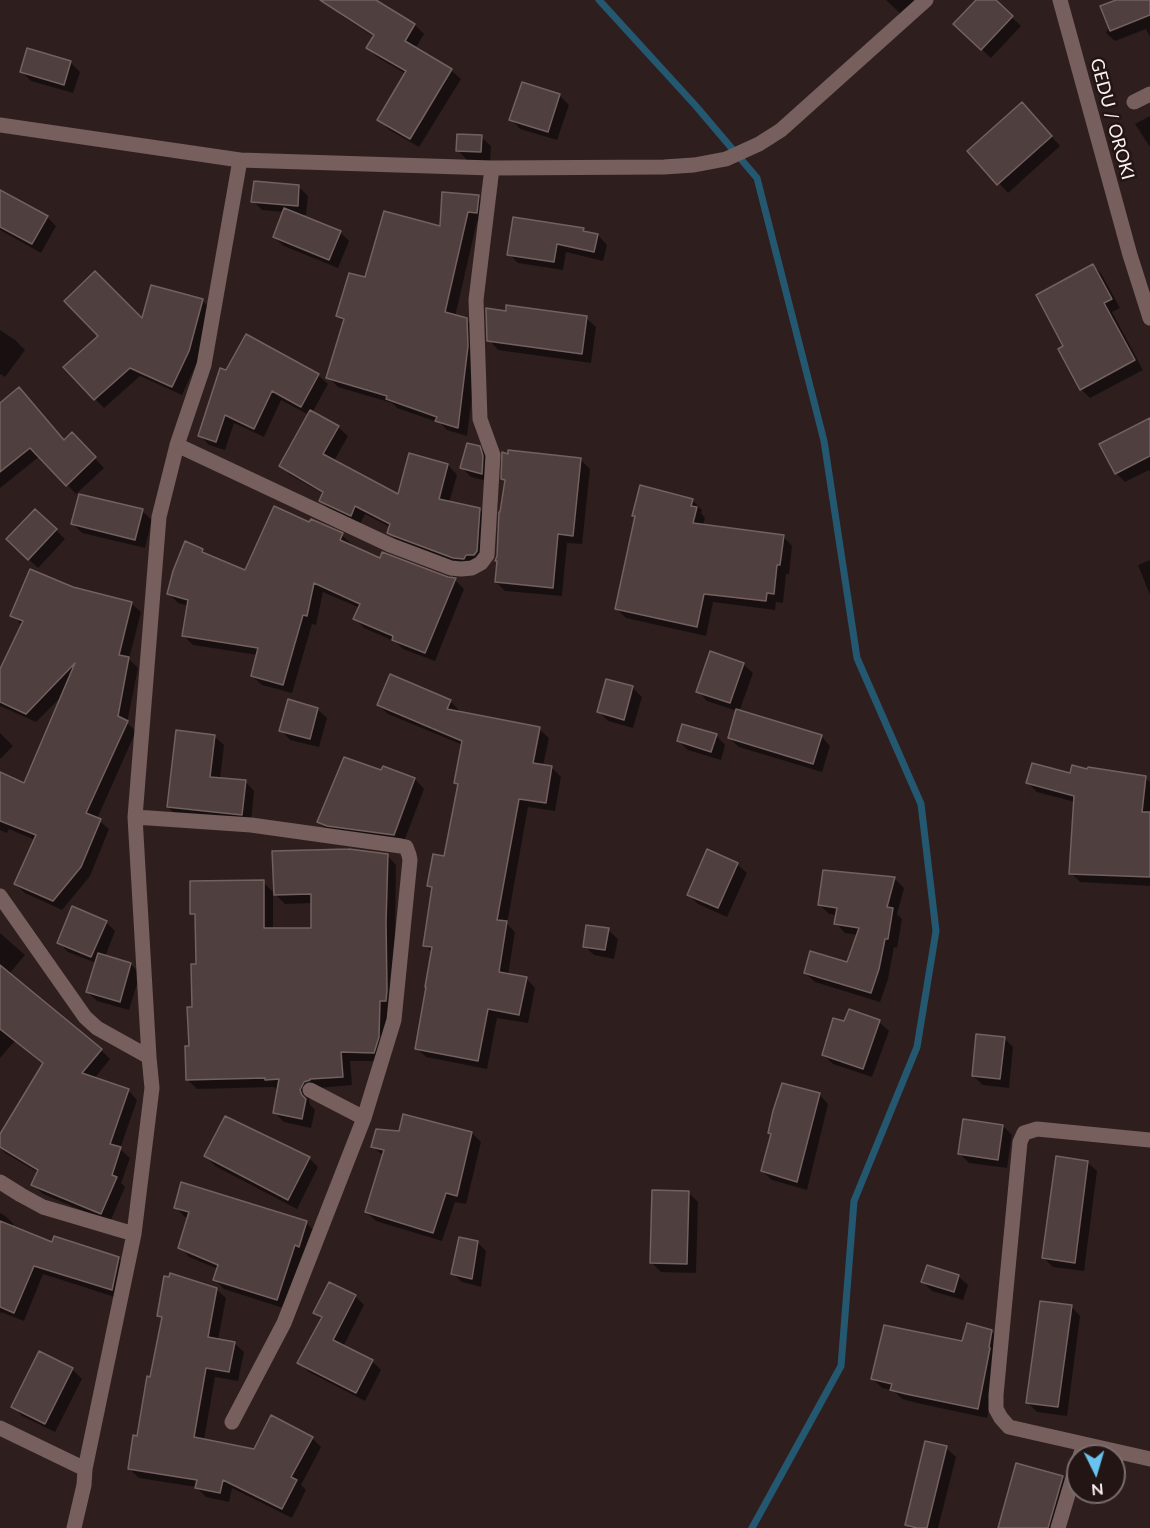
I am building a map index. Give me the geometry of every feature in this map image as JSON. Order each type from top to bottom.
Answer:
[{"type":"street","points":[[0,125],[240,160],[492,168],[694,165],[726,159],[759,144],[781,130],[926,0]]},
{"type":"street","name":"GEDU / OROKI","points":[[1060,0],[1127,244],[1150,317]]},
{"type":"street","points":[[1134,102],[1150,94]]},
{"type":"street","points":[[74,1528],[134,1234],[152,1088],[135,818],[159,517],[177,446],[204,365],[240,160]]},
{"type":"street","points":[[177,446],[390,545],[451,568],[472,568],[482,563],[487,555],[493,455],[480,419],[476,300],[492,168]]},
{"type":"street","points":[[135,818],[251,825],[401,846],[409,850],[410,860],[394,1020],[364,1118],[284,1323],[232,1422]]},
{"type":"street","points":[[0,896],[85,1017],[97,1028],[149,1057]]},
{"type":"street","points":[[310,1090],[364,1118]]},
{"type":"street","points":[[1066,1445],[1009,1427],[996,1409],[1020,1142],[1024,1133],[1037,1129],[1150,1140]]},
{"type":"street","points":[[0,1182],[43,1207],[134,1234]]},
{"type":"street","points":[[0,1428],[85,1469]]},
{"type":"street","points":[[1126,1456],[1150,1459]]},
{"type":"street","points":[[1058,1528],[1066,1501]]},
{"type":"building","points":[[320,0],[376,0],[415,24],[405,41],[452,69],[410,139],[377,120],[406,71],[366,48],[374,35]]},
{"type":"building","points":[[976,0],[996,0],[1013,16],[981,50],[953,24]]},
{"type":"building","points":[[1116,0],[1150,0],[1150,15],[1110,31],[1100,6]]},
{"type":"building","points":[[27,48],[71,61],[64,85],[20,72]]},
{"type":"building","points":[[522,82],[560,94],[548,132],[509,120]]},
{"type":"building","points":[[1022,102],[1052,136],[997,185],[967,151]]},
{"type":"building","points":[[457,134],[482,135],[481,152],[456,151]]},
{"type":"building","points":[[254,181],[299,185],[298,206],[251,202]]},
{"type":"building","points":[[0,190],[48,216],[32,244],[0,227]]},
{"type":"building","points":[[442,192],[479,195],[477,213],[468,212],[445,312],[467,318],[468,346],[458,428],[435,421],[437,417],[386,399],[387,396],[326,378],[344,319],[336,316],[349,273],[365,277],[384,211],[440,226]]},
{"type":"building","points":[[284,208],[341,231],[329,260],[273,237]]},
{"type":"building","points":[[513,217],[584,228],[583,231],[598,234],[594,252],[557,244],[554,262],[507,255]]},
{"type":"building","points":[[1093,264],[1112,299],[1104,303],[1135,360],[1080,390],[1058,349],[1063,346],[1036,295]]},
{"type":"building","points":[[95,271],[142,318],[151,285],[203,299],[189,351],[172,387],[130,368],[94,400],[63,367],[98,336],[64,301]]},
{"type":"building","points":[[506,305],[587,316],[582,354],[487,341],[486,308],[506,311]]},
{"type":"building","points":[[246,334],[319,374],[301,407],[272,391],[254,429],[225,415],[216,442],[198,436],[220,368],[226,370]]},
{"type":"building","points":[[19,387],[64,440],[72,432],[96,457],[66,486],[30,448],[0,472],[0,403]]},
{"type":"building","points":[[310,410],[339,426],[323,454],[398,494],[409,453],[448,464],[439,499],[480,508],[477,551],[474,555],[466,555],[464,559],[453,558],[387,533],[390,524],[355,506],[351,516],[319,501],[323,492],[279,466]]},
{"type":"building","points":[[1150,418],[1150,456],[1115,474],[1099,444]]},
{"type":"building","points":[[467,443],[480,446],[483,456],[482,474],[460,468]]},
{"type":"building","points":[[508,450],[581,458],[573,536],[558,534],[553,588],[495,582],[499,512],[505,480],[501,479],[502,452],[508,454]]},
{"type":"building","points":[[640,485],[693,499],[691,506],[697,507],[693,523],[784,535],[780,565],[777,565],[774,594],[767,593],[766,601],[704,594],[697,627],[615,609]]},
{"type":"building","points":[[79,494],[143,509],[135,540],[71,524]]},
{"type":"building","points":[[274,506],[309,522],[311,519],[343,533],[340,540],[380,558],[382,552],[456,578],[425,653],[392,640],[393,636],[353,619],[360,604],[314,583],[307,616],[303,615],[283,685],[251,676],[258,648],[182,636],[188,600],[167,594],[185,541],[203,549],[202,552],[245,570]]},
{"type":"building","points":[[35,509],[57,529],[28,560],[6,539]]},
{"type":"building","points":[[30,569],[73,587],[132,602],[119,655],[129,657],[118,716],[128,721],[86,813],[101,819],[81,867],[53,901],[14,884],[36,835],[0,821],[0,772],[24,783],[75,663],[26,714],[0,702],[0,669],[23,621],[10,616]]},
{"type":"building","points":[[710,651],[744,663],[730,703],[696,692]]},
{"type":"building","points":[[390,674],[451,700],[447,709],[540,727],[533,763],[552,766],[546,803],[519,799],[497,920],[507,921],[499,972],[527,977],[519,1015],[488,1009],[478,1061],[415,1049],[432,947],[423,946],[432,887],[427,886],[433,854],[444,856],[458,784],[454,783],[462,741],[377,705]]},
{"type":"building","points":[[606,679],[633,686],[624,720],[597,712]]},
{"type":"building","points":[[288,699],[318,708],[310,739],[279,731]]},
{"type":"building","points":[[736,709],[822,735],[813,764],[728,738]]},
{"type":"building","points":[[682,724],[717,734],[711,752],[677,741]]},
{"type":"building","points":[[176,730],[215,735],[210,777],[246,780],[242,815],[167,807]]},
{"type":"building","points":[[344,757],[381,770],[383,766],[415,778],[394,835],[327,826],[317,822]]},
{"type":"building","points":[[1032,763],[1070,773],[1072,765],[1146,776],[1142,812],[1150,812],[1150,877],[1069,874],[1074,796],[1026,783]]},
{"type":"building","points":[[349,849],[388,854],[387,990],[386,1001],[380,1001],[379,1037],[374,1053],[341,1052],[343,1077],[310,1079],[304,1082],[300,1090],[306,1099],[302,1119],[273,1113],[279,1079],[186,1080],[185,1046],[189,1046],[187,1007],[192,1007],[191,964],[196,964],[195,914],[190,914],[190,881],[264,880],[264,928],[311,928],[311,894],[274,895],[272,851]]},
{"type":"building","points":[[707,849],[738,863],[718,908],[687,895]]},
{"type":"building","points":[[823,870],[895,877],[887,907],[893,908],[888,939],[885,939],[871,993],[804,973],[810,951],[847,962],[859,928],[834,924],[837,908],[818,905]]},
{"type":"building","points":[[72,906],[107,921],[91,957],[57,943]]},
{"type":"building","points":[[586,925],[609,928],[605,950],[583,947]]},
{"type":"building","points":[[98,953],[131,963],[120,1002],[86,992]]},
{"type":"building","points":[[0,965],[102,1049],[82,1073],[129,1089],[110,1144],[121,1147],[112,1175],[117,1177],[101,1214],[31,1185],[38,1170],[0,1147],[0,1134],[43,1063],[0,1029]]},
{"type":"building","points":[[849,1009],[880,1020],[863,1069],[822,1055],[833,1018],[844,1021]]},
{"type":"building","points":[[976,1034],[1005,1037],[1000,1079],[972,1076]]},
{"type":"building","points":[[782,1083],[820,1093],[797,1182],[761,1171],[771,1134],[768,1133],[773,1111]]},
{"type":"building","points":[[403,1114],[472,1132],[457,1196],[446,1193],[433,1233],[365,1212],[384,1150],[371,1147],[376,1129],[399,1131]]},
{"type":"building","points":[[225,1116],[310,1157],[288,1200],[204,1156]]},
{"type":"building","points":[[963,1119],[1003,1125],[998,1160],[958,1154]]},
{"type":"building","points":[[1056,1156],[1088,1161],[1075,1263],[1042,1258]]},
{"type":"building","points":[[181,1182],[307,1221],[299,1247],[295,1245],[277,1300],[213,1280],[218,1265],[178,1248],[189,1212],[174,1208]]},
{"type":"building","points":[[652,1190],[689,1191],[687,1264],[650,1263]]},
{"type":"building","points":[[0,1221],[52,1242],[54,1236],[119,1257],[112,1290],[34,1266],[14,1313],[0,1307]]},
{"type":"building","points":[[459,1237],[478,1241],[472,1279],[451,1274]]},
{"type":"building","points":[[927,1265],[959,1275],[954,1292],[921,1282]]},
{"type":"building","points":[[170,1273],[217,1288],[208,1337],[235,1342],[229,1372],[206,1368],[194,1437],[254,1449],[271,1415],[313,1437],[291,1477],[297,1480],[282,1509],[223,1480],[220,1493],[195,1488],[197,1480],[128,1469],[133,1435],[137,1436],[147,1376],[150,1377],[162,1317],[157,1316],[164,1276],[169,1277]]},
{"type":"building","points":[[329,1282],[356,1295],[333,1340],[373,1360],[356,1393],[297,1363],[322,1317],[313,1313]]},
{"type":"building","points":[[1040,1301],[1072,1305],[1058,1407],[1026,1403]]},
{"type":"building","points":[[967,1323],[992,1330],[978,1409],[890,1390],[892,1384],[871,1379],[884,1325],[962,1341]]},
{"type":"building","points":[[39,1351],[73,1368],[45,1424],[11,1407]]},
{"type":"building","points":[[925,1441],[947,1446],[927,1528],[917,1528],[905,1525]]},
{"type":"building","points":[[1016,1463],[1063,1476],[1048,1528],[998,1528]]},
{"type":"waterway","points":[[599,0],[695,105],[757,178],[824,441],[857,658],[921,804],[936,931],[917,1047],[854,1201],[841,1366],[752,1528]]}]
